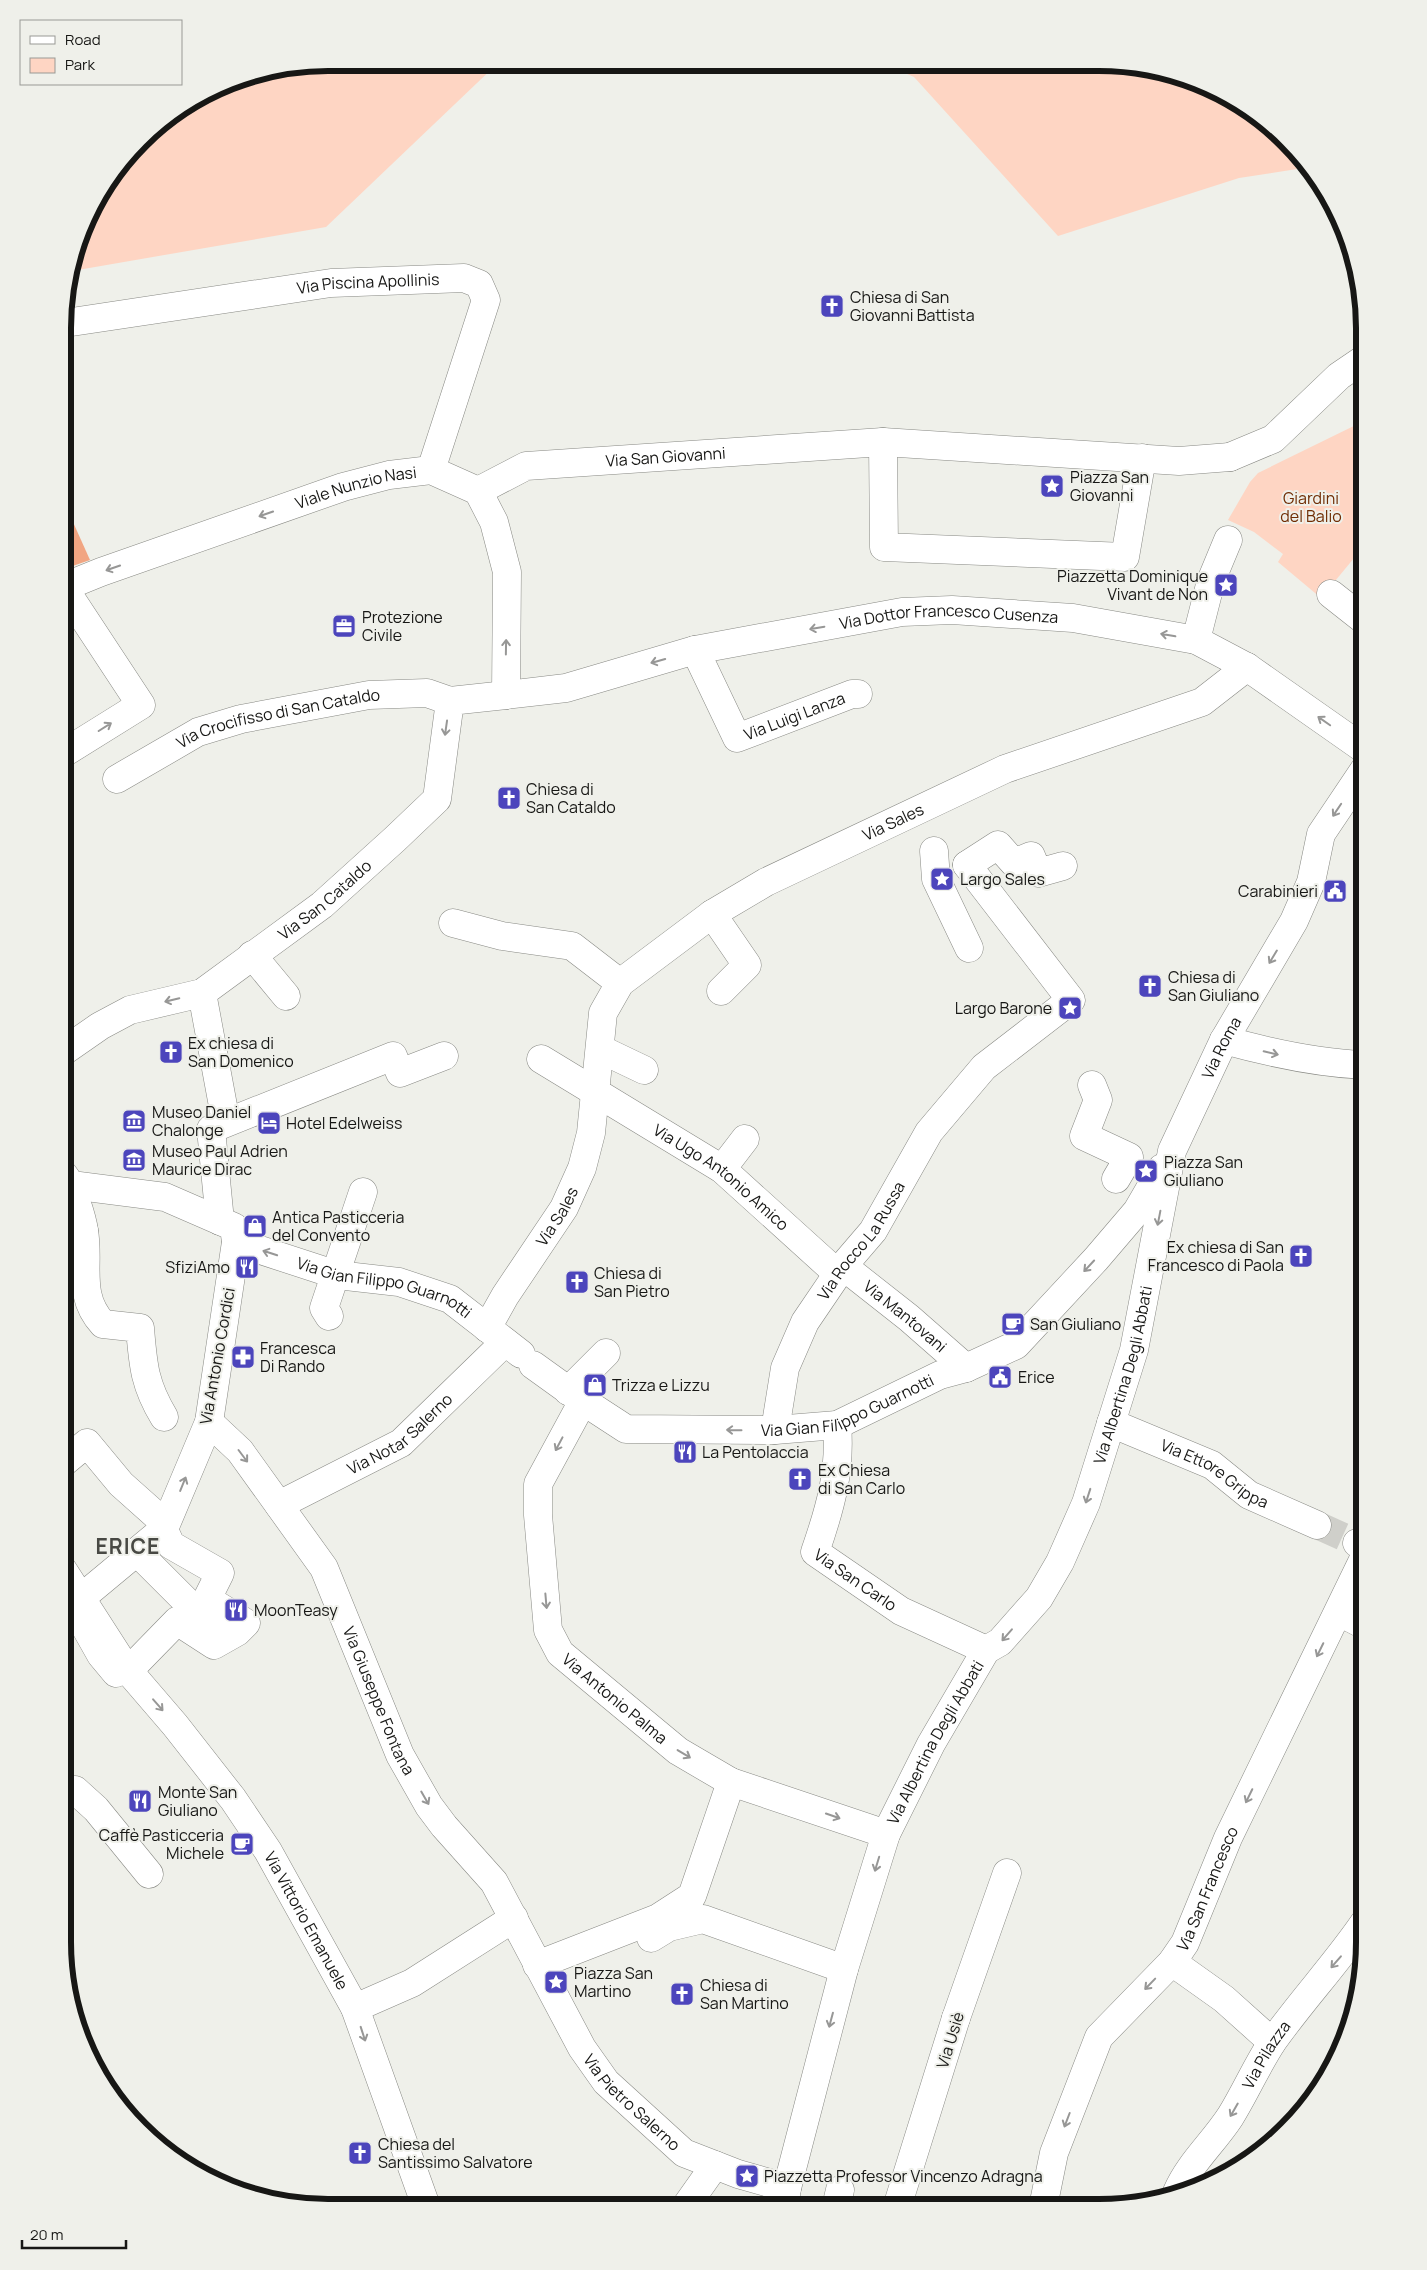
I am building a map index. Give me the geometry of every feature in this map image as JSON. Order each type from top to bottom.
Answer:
[{"type":"street","name":"Via Piscina Apollinis","points":[[71,322],[331,283],[464,278],[479,284],[486,300],[431,470]]},
{"type":"street","points":[[1142,458],[1125,557],[884,547],[871,443],[1142,458],[1179,461],[1230,457],[1273,439],[1338,376],[1356,364]]},
{"type":"street","name":"Via San Giovanni","points":[[478,490],[526,466],[871,443]]},
{"type":"street","name":"Viale Nunzio Nasi","points":[[71,585],[101,572],[342,486],[389,475],[431,470],[478,490]]},
{"type":"street","points":[[450,701],[506,696],[507,572],[494,522],[478,490]]},
{"type":"street","points":[[1196,640],[1211,580],[1228,540]]},
{"type":"street","points":[[1330,594],[1356,614]]},
{"type":"street","points":[[71,599],[141,705],[71,749]]},
{"type":"street","name":"Via Dottor Francesco Cusenza","points":[[506,696],[566,688],[695,650],[902,612],[952,610],[1073,618],[1196,640],[1247,667],[1356,743]]},
{"type":"street","name":"Via Luigi Lanza","points":[[695,650],[737,738],[852,694],[858,694]]},
{"type":"street","name":"Via Sales","points":[[512,1347],[506,1296],[564,1208],[582,1168],[591,1133],[603,1012],[620,983],[712,914],[766,882],[1005,769],[1202,702],[1247,667]]},
{"type":"street","name":"Via Crocifisso di San Cataldo","points":[[117,779],[198,732],[241,719],[369,695],[427,693],[450,701]]},
{"type":"street","name":"Via San Cataldo","points":[[71,1046],[100,1026],[130,1010],[202,993],[322,905],[437,799],[450,701]]},
{"type":"street","name":"Via Roma","points":[[1172,1151],[1224,1040],[1294,921],[1311,882],[1321,834],[1356,782]]},
{"type":"street","points":[[912,813],[934,851],[936,879],[969,948]]},
{"type":"street","points":[[934,851],[967,865],[998,845],[1014,863],[1031,856],[1038,873],[1063,866]]},
{"type":"street","name":"Via Rocco La Russa","points":[[775,1430],[785,1368],[805,1322],[841,1270],[872,1231],[929,1132],[984,1067],[1071,1000],[967,865]]},
{"type":"street","points":[[712,914],[747,965],[721,991]]},
{"type":"street","points":[[453,923],[502,936],[572,946],[620,983]]},
{"type":"street","points":[[252,955],[286,996]]},
{"type":"street","points":[[202,993],[223,1124],[393,1056],[400,1073],[444,1056]]},
{"type":"street","points":[[1224,1040],[1272,1053],[1330,1063],[1356,1065]]},
{"type":"street","points":[[600,1048],[644,1070]]},
{"type":"street","points":[[542,1059],[595,1091]]},
{"type":"street","points":[[1092,1085],[1098,1100],[1084,1136],[1129,1157],[1116,1179]]},
{"type":"street","name":"Via Ugo Antonio Amico","points":[[595,1091],[722,1169],[841,1270]]},
{"type":"street","name":"Via Antonio Cordici","points":[[164,1529],[209,1422],[231,1233],[211,1129],[223,1124]]},
{"type":"street","points":[[722,1169],[745,1138]]},
{"type":"street","name":"Via Gian Filippo Guarnotti","points":[[71,1181],[165,1197],[231,1233],[337,1275],[399,1282],[450,1300],[576,1396],[626,1429],[775,1430],[837,1425],[940,1375],[966,1368],[1016,1344],[1137,1211],[1172,1151]]},
{"type":"street","name":"Via Albertina Degli Abbati","points":[[785,2197],[844,1969],[886,1834],[932,1744],[986,1650],[1000,1642],[1039,1598],[1060,1562],[1086,1503],[1134,1350],[1172,1151]]},
{"type":"street","points":[[329,1316],[324,1308],[337,1275],[363,1192]]},
{"type":"street","points":[[71,1210],[74,1232],[84,1258],[88,1299],[94,1314],[103,1324],[140,1328],[144,1372],[156,1403],[164,1417]]},
{"type":"street","name":"Via Mantovani","points":[[841,1270],[909,1318],[966,1368]]},
{"type":"street","name":"Via Notar Salerno","points":[[279,1505],[401,1443],[512,1347]]},
{"type":"street","name":"Via Antonio Palma","points":[[606,1353],[576,1396],[538,1484],[538,1515],[548,1630],[560,1653],[678,1751],[731,1782],[886,1834]]},
{"type":"street","name":"Via Giuseppe Fontana","points":[[209,1422],[240,1451],[324,1568],[400,1755],[429,1806],[494,1882],[534,1960]]},
{"type":"street","name":"Via Ettore Grippa","points":[[1111,1424],[1212,1465],[1249,1495],[1317,1525]]},
{"type":"street","name":"Via San Carlo","points":[[837,1425],[839,1452],[829,1512],[815,1552],[901,1611],[986,1650]]},
{"type":"street","points":[[71,1456],[87,1443],[122,1484],[158,1517],[171,1545],[220,1573],[206,1599],[246,1623],[237,1632],[214,1645],[176,1620],[137,1662],[126,1668]]},
{"type":"street","points":[[72,1592],[137,1552],[164,1529]]},
{"type":"street","points":[[137,1552],[190,1605],[237,1632]]},
{"type":"street","name":"Via San Francesco","points":[[1045,2199],[1054,2152],[1099,2037],[1172,1962],[1185,1943],[1228,1838],[1339,1612],[1356,1565]]},
{"type":"street","name":"Via Vittorio Emanuele","points":[[72,1592],[126,1668],[175,1725],[234,1799],[268,1851],[355,2008],[423,2199]]},
{"type":"street","points":[[1339,1612],[1356,1620]]},
{"type":"street","points":[[534,1960],[592,1943],[658,1918],[692,1896],[731,1782]]},
{"type":"street","points":[[75,1790],[96,1809],[150,1874]]},
{"type":"street","name":"Via Usiè","points":[[899,2199],[956,2018],[1007,1873]]},
{"type":"street","points":[[355,2008],[412,1983],[514,1918]]},
{"type":"street","points":[[592,1943],[609,1947],[631,1946],[644,1943],[670,1926],[703,1919],[844,1969]]},
{"type":"street","name":"Via Pilazza","points":[[1180,2185],[1229,2118],[1272,2042],[1356,1935]]},
{"type":"street","name":"Via Pietro Salerno","points":[[534,1960],[582,2048],[606,2082],[709,2174]]},
{"type":"street","points":[[1172,1962],[1224,1999],[1272,2042]]},
{"type":"street","points":[[691,2199],[709,2174],[785,2197]]},
{"type":"green space","points":[[328,71],[490,71],[326,227],[78,270],[85,246],[98,215],[124,172],[146,146],[172,124],[215,98],[262,80],[295,73]]},
{"type":"green space","points":[[901,71],[1099,71],[1149,76],[1197,91],[1242,115],[1281,146],[1300,169],[1239,178],[1058,236],[914,77]]},
{"type":"green space","name":"Giardini del Balio","points":[[1356,425],[1356,556],[1321,598],[1278,562],[1283,554],[1254,532],[1228,520],[1250,482],[1258,473]]},
{"type":"shaded area","points":[[71,518],[90,560],[71,567]]},
{"type":"tunnel","points":[[1317,1525],[1356,1543]]},
{"type":"place","name":"Chiesa di San Giovanni Battista","points":[[832,306]]},
{"type":"place","name":"Piazza San Giovanni","points":[[1052,486]]},
{"type":"place","name":"Piazzetta Dominique Vivant de Non","points":[[1226,585]]},
{"type":"place","name":"Protezione Civile","points":[[344,626]]},
{"type":"place","name":"Chiesa di San Cataldo","points":[[509,798]]},
{"type":"place","name":"Largo Sales","points":[[942,879]]},
{"type":"place","name":"Carabinieri","points":[[1335,891]]},
{"type":"place","name":"Chiesa di San Giuliano","points":[[1150,986]]},
{"type":"place","name":"Largo Barone","points":[[1070,1008]]},
{"type":"place","name":"Ex chiesa di San Domenico","points":[[171,1052]]},
{"type":"place","name":"Museo Daniel Chalonge","points":[[134,1121]]},
{"type":"place","name":"Hotel Edelweiss","points":[[269,1123]]},
{"type":"place","name":"Museo Paul Adrien Maurice Dirac","points":[[134,1160]]},
{"type":"place","name":"Piazza San Giuliano","points":[[1146,1171]]},
{"type":"place","name":"Antica Pasticceria del Convento","points":[[255,1226]]},
{"type":"place","name":"Ex chiesa di San Francesco di Paola","points":[[1301,1256]]},
{"type":"place","name":"SfiziAmo","points":[[247,1267]]},
{"type":"place","name":"Chiesa di San Pietro","points":[[577,1282]]},
{"type":"place","name":"San Giuliano","points":[[1013,1324]]},
{"type":"place","name":"Francesca Di Rando","points":[[243,1357]]},
{"type":"place","name":"Erice","points":[[1000,1377]]},
{"type":"place","name":"Trizza e Lizzu","points":[[595,1385]]},
{"type":"place","name":"La Pentolaccia","points":[[685,1452]]},
{"type":"place","name":"Ex Chiesa di San Carlo","points":[[800,1479]]},
{"type":"place","name":"MoonTeasy","points":[[236,1610]]},
{"type":"place","name":"Monte San Giuliano","points":[[140,1801]]},
{"type":"place","name":"Caffè Pasticceria Michele","points":[[242,1844]]},
{"type":"place","name":"Piazza San Martino","points":[[556,1982]]},
{"type":"place","name":"Chiesa di San Martino","points":[[682,1994]]},
{"type":"place","name":"Chiesa del Santissimo Salvatore","points":[[360,2153]]},
{"type":"place","name":"Piazzetta Professor Vincenzo Adragna","points":[[747,2176]]},
{"type":"district","name":"ERICE","points":[[128,1547]]}]
